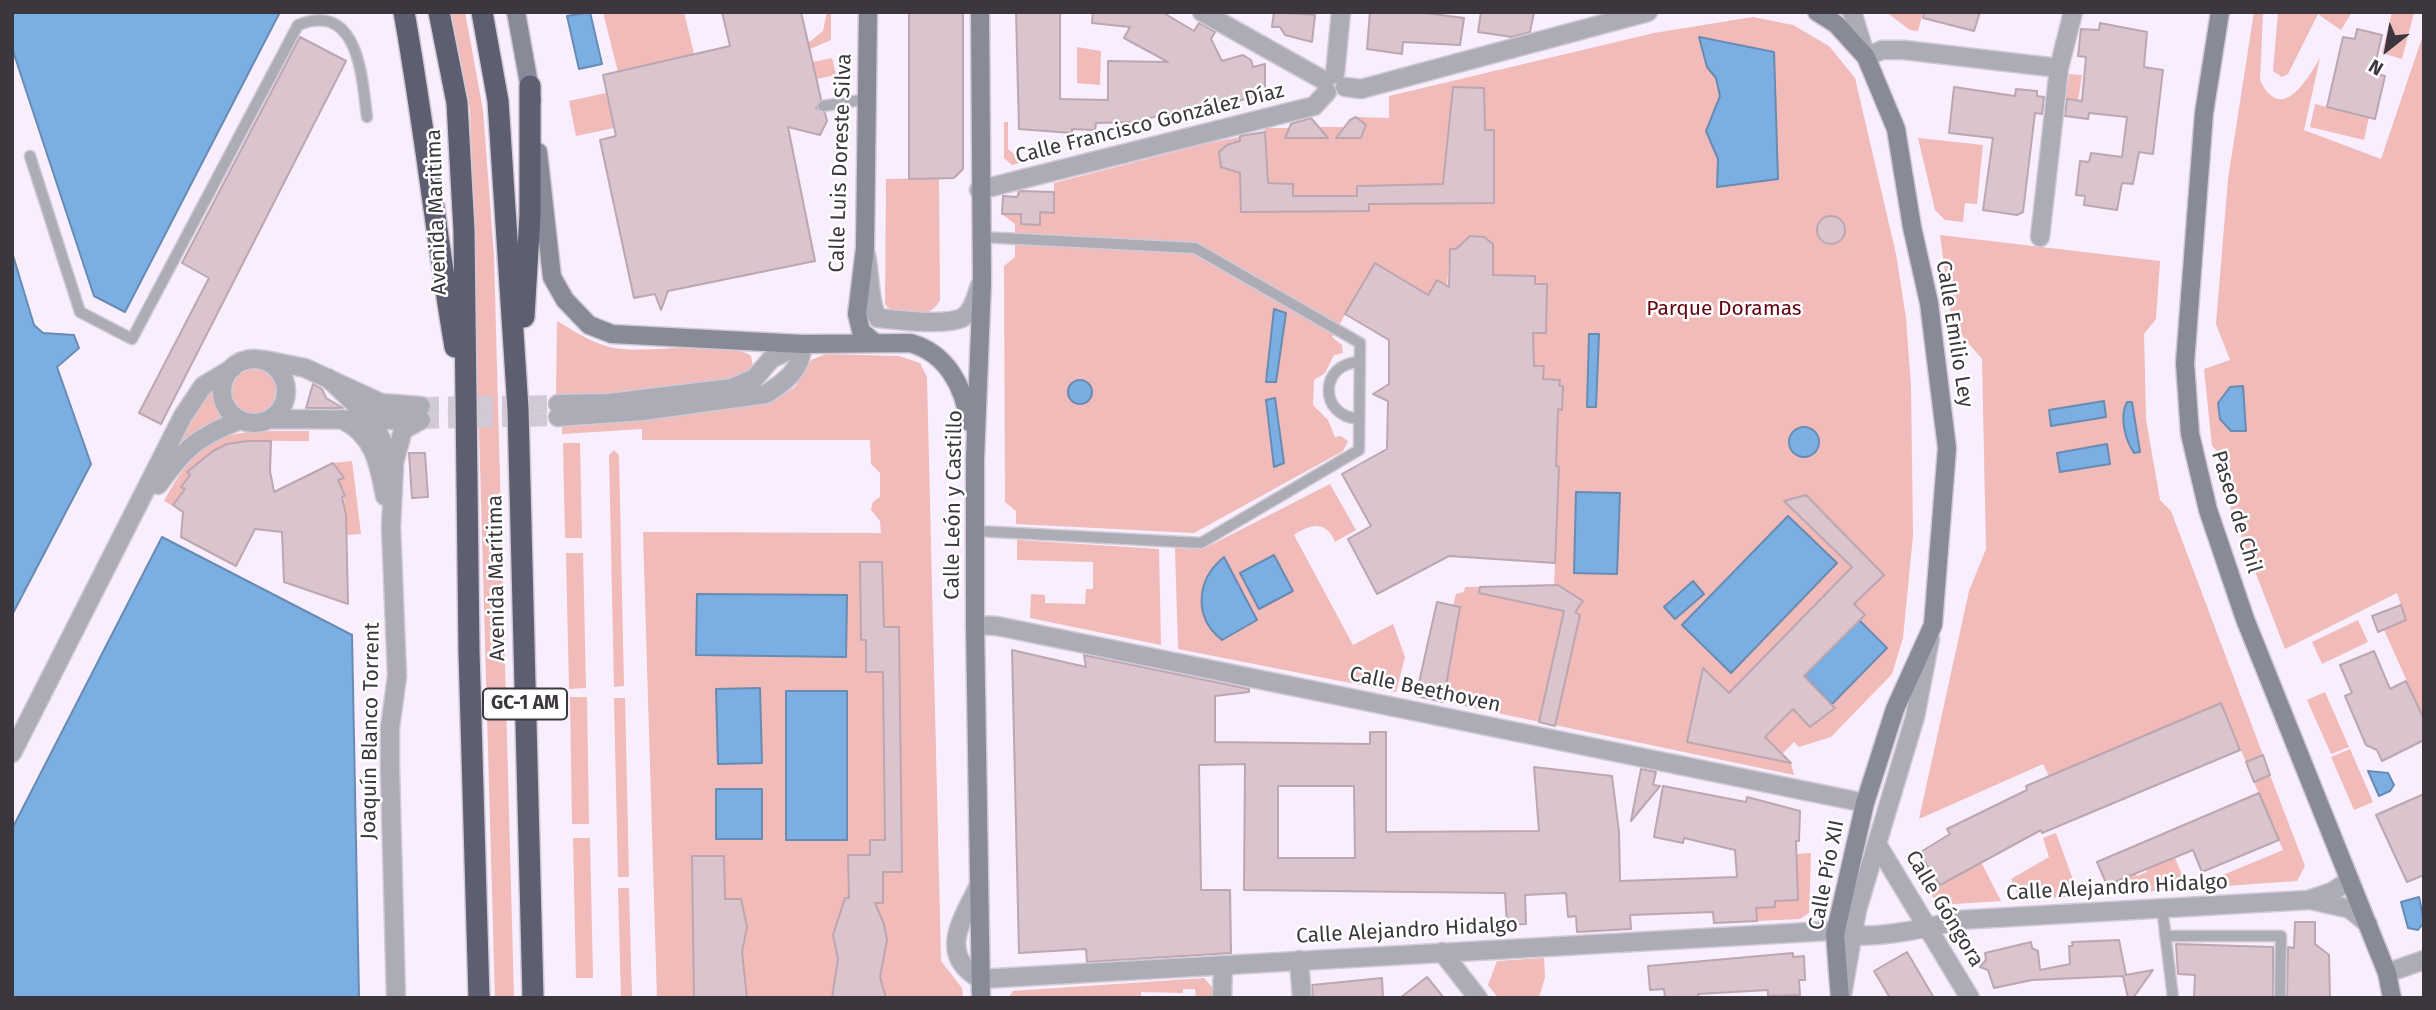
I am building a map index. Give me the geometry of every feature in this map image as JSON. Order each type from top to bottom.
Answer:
[{"type":"highway","points":[[404,12],[422,112],[441,267],[467,411]]},
{"type":"highway","name":"Avenida Maritima","points":[[439,12],[457,103],[464,231],[467,411]]},
{"type":"highway","name":"GC-1 AM","points":[[482,12],[498,101],[518,410]]},
{"type":"highway","points":[[518,410],[530,215],[530,86]]},
{"type":"highway","name":"Avenida Marítima","points":[[518,410],[533,998]]},
{"type":"highway","name":"Avenida Marítima","points":[[467,411],[479,998]]},
{"type":"street","points":[[516,12],[530,86],[552,277],[565,300],[589,325],[612,334],[802,345],[874,342],[922,346],[951,372],[965,395],[975,460]]},
{"type":"street","name":"Calle Luis Doreste Silva","points":[[857,314],[865,248],[868,12]]},
{"type":"street","name":"Calle León y Castillo","points":[[980,12],[979,237],[982,282],[975,460],[975,625],[981,998]]},
{"type":"street","points":[[1202,12],[1333,83],[1341,12]]},
{"type":"street","name":"Calle Francisco González Díaz","points":[[979,191],[1314,106],[1333,83],[1361,89],[1648,12]]},
{"type":"street","name":"Calle Emilio Ley","points":[[1817,12],[1836,24],[1866,57],[1896,128],[1912,228],[1929,303],[1941,381],[1947,448],[1933,625],[1915,717],[1877,844]]},
{"type":"street","points":[[1852,12],[1866,57],[1882,50],[1904,50],[2059,68]]},
{"type":"street","points":[[2040,236],[2059,68],[2073,12]]},
{"type":"street","name":"Paseo de Chil","points":[[2220,12],[2204,113],[2185,363],[2190,434],[2208,510],[2245,619],[2368,924],[2387,973],[2392,998]]},
{"type":"street","points":[[865,248],[872,284],[871,309],[878,318],[929,321],[961,318],[971,309],[982,282]]},
{"type":"street","points":[[828,345],[844,333],[857,314]]},
{"type":"street","points":[[857,314],[861,331],[874,342]]},
{"type":"street","points":[[802,345],[798,367],[783,383],[766,394],[642,411],[558,410],[732,388],[755,378],[771,359],[802,345]]},
{"type":"street","points":[[258,360],[276,368],[286,385],[284,405],[270,419]]},
{"type":"street","points":[[12,753],[194,397],[214,377],[246,361],[284,362],[328,378],[381,403],[421,413]]},
{"type":"street","points":[[233,368],[223,385],[223,396],[232,414],[240,420],[260,423],[270,419],[372,420],[421,413]]},
{"type":"street","name":"Joaquín Blanco Torrent","points":[[328,378],[372,420],[394,466]]},
{"type":"street","name":"Joaquín Blanco Torrent","points":[[396,998],[390,756],[397,676],[391,527],[398,440],[403,430],[421,413]]},
{"type":"street","points":[[340,419],[356,428],[376,454],[391,527]]},
{"type":"street","points":[[133,519],[186,448],[203,435],[240,420]]},
{"type":"street","name":"Calle Beethoven","points":[[975,625],[997,626],[1865,803]]},
{"type":"street","name":"Calle Emilio Ley","points":[[1865,803],[1895,709],[1933,625]]},
{"type":"street","name":"Calle Pío XII","points":[[1841,998],[1844,935],[1865,803]]},
{"type":"street","name":"Calle Pío XII","points":[[1844,935],[1857,910],[1877,844]]},
{"type":"street","name":"Calle Góngora","points":[[1877,844],[1970,998]]},
{"type":"street","name":"Calle Alejandro Hidalgo","points":[[2308,900],[2332,892],[2350,880]]},
{"type":"street","points":[[979,886],[955,942],[957,958],[963,969],[980,979]]},
{"type":"street","name":"Calle Alejandro Hidalgo","points":[[980,979],[1828,931],[1844,935],[1929,928],[1958,920],[2308,900],[2350,909],[2368,924]]},
{"type":"street","points":[[1442,952],[1478,998]]},
{"type":"street","points":[[1299,960],[1302,998]]},
{"type":"street","points":[[2387,973],[2424,960]]},
{"type":"street","points":[[1222,998],[1223,967]]},
{"type":"lane","points":[[30,156],[80,312],[132,339],[291,33],[298,25],[317,16],[338,20],[346,26],[356,46],[367,117]]},
{"type":"lane","points":[[823,106],[867,99]]},
{"type":"lane","points":[[977,531],[1200,543],[1359,450],[1360,362],[1360,343],[1195,248],[979,237]]},
{"type":"lane","points":[[1359,419],[1349,418],[1334,408],[1328,390],[1334,372],[1350,362],[1360,362]]},
{"type":"lane","points":[[2162,907],[2173,998]]},
{"type":"lane","points":[[2165,936],[2281,936],[2280,998]]},
{"type":"green space","points":[[451,12],[465,12],[483,110],[494,256],[514,998],[495,998],[470,109]]},
{"type":"green space","points":[[603,12],[684,12],[694,54],[618,72]]},
{"type":"green space","points":[[827,12],[831,12],[831,40],[810,49],[808,43],[823,31]]},
{"type":"green space","points":[[1886,12],[1923,12],[1918,31],[1910,30]]},
{"type":"green space","points":[[2254,12],[2263,12],[2260,80],[2268,93],[2276,99],[2285,99],[2293,94],[2320,58],[2304,130],[2381,159],[2424,32],[2424,719],[2384,630],[2406,620],[2397,593],[2285,649],[2229,504],[2230,463],[2212,446],[2204,369],[2230,360],[2216,324],[2228,179]]},
{"type":"green space","points":[[2278,12],[2319,12],[2288,74],[2282,77],[2273,71]]},
{"type":"green space","points":[[2321,12],[2352,12],[2341,30],[2319,15]]},
{"type":"green space","points":[[2392,12],[2414,13],[2402,59],[2382,53]]},
{"type":"green space","name":"Parque Doramas","points":[[1753,17],[1793,25],[1829,46],[1855,78],[1896,254],[1906,318],[1911,386],[1913,536],[1903,638],[1892,674],[1831,737],[1799,747],[1794,742],[1782,754],[1791,763],[1794,775],[1416,696],[1437,602],[1453,606],[1456,594],[1464,592],[1465,587],[1554,586],[1559,467],[1556,466],[1558,409],[1562,409],[1563,386],[1559,386],[1559,380],[1543,379],[1544,366],[1468,364],[1533,340],[1533,333],[1545,333],[1547,284],[1482,275],[1482,270],[1493,262],[1493,244],[1484,237],[1470,236],[1461,249],[1450,249],[1447,286],[1437,280],[1428,295],[1375,264],[1332,337],[1342,345],[1343,353],[1334,355],[1325,373],[1314,380],[1313,405],[1328,420],[1335,437],[1341,436],[1348,441],[1343,451],[1194,533],[1016,524],[1016,511],[1005,502],[1004,266],[1015,257],[1015,224],[1002,214],[1003,196],[1017,196],[1017,191],[1054,192],[1054,183],[1205,144],[1264,132],[1265,128],[1294,128],[1293,118],[1307,117],[1316,127],[1347,127],[1350,120],[1356,117],[1389,118],[1389,96],[1654,33]]},
{"type":"green space","points":[[1077,47],[1101,51],[1100,85],[1077,83]]},
{"type":"green space","points":[[832,58],[836,75],[817,79],[813,62]]},
{"type":"green space","points":[[2069,74],[2082,75],[2078,101],[2065,99]]},
{"type":"green space","points":[[606,93],[614,128],[576,136],[569,101]]},
{"type":"green space","points":[[2315,104],[2369,117],[2364,140],[2310,127]]},
{"type":"green space","points":[[1004,122],[1008,122],[1008,149],[1020,159],[1051,152],[1052,155],[1012,165],[1004,158]]},
{"type":"green space","points":[[1918,138],[1983,145],[1977,204],[1965,203],[1963,222],[1945,220],[1935,210]]},
{"type":"green space","points":[[939,178],[940,300],[930,311],[922,314],[914,316],[898,313],[885,304],[886,179]]},
{"type":"green space","points":[[1940,235],[2160,261],[2156,319],[2144,334],[2146,419],[2160,500],[2171,511],[2263,755],[2246,762],[2220,703],[2049,776],[2043,764],[1919,819],[1969,591],[1986,549],[1982,359],[1952,324]]},
{"type":"green space","points":[[557,321],[588,339],[613,348],[725,348],[751,356],[753,366],[743,379],[621,396],[556,399]]},
{"type":"green space","points":[[826,354],[899,356],[920,363],[927,377],[941,961],[962,988],[963,998],[657,998],[643,532],[881,533],[880,521],[871,510],[873,502],[880,497],[880,473],[871,464],[870,440],[642,440],[642,429],[562,434],[562,424],[626,421],[772,402],[795,387],[811,360]]},
{"type":"green space","points":[[255,369],[272,375],[278,392],[272,409],[255,415],[238,409],[232,392],[238,375]]},
{"type":"green space","points":[[213,390],[223,419],[175,451],[204,394]]},
{"type":"green space","points":[[259,431],[309,431],[309,441],[259,441],[230,446],[216,452],[188,472],[190,475],[182,486],[185,489],[173,506],[164,501],[193,458],[222,438]]},
{"type":"green space","points":[[563,443],[580,443],[582,538],[565,538]]},
{"type":"green space","points":[[614,450],[619,455],[624,686],[614,687],[609,455]]},
{"type":"green space","points":[[352,461],[361,534],[346,535],[344,496],[338,480],[343,478],[333,463]]},
{"type":"green space","points":[[1330,484],[1356,530],[1335,542],[1327,530],[1318,526],[1306,528],[1294,535],[1353,645],[1393,624],[1405,657],[1396,692],[1178,649],[1175,548],[1203,549]]},
{"type":"green space","points":[[1017,540],[1159,549],[1161,645],[1030,618],[1031,594],[1045,595],[1045,603],[1085,604],[1086,589],[1093,589],[1093,562],[1017,560]]},
{"type":"green space","points":[[566,553],[583,553],[586,688],[569,689]]},
{"type":"green space","points":[[2358,620],[2368,642],[2322,664],[2312,642]]},
{"type":"green space","points":[[2325,692],[2349,747],[2331,754],[2307,700]]},
{"type":"green space","points":[[570,697],[587,697],[589,824],[572,824]]},
{"type":"green space","points":[[614,698],[625,698],[629,877],[618,877]]},
{"type":"green space","points":[[2350,749],[2373,802],[2354,810],[2331,757]]},
{"type":"green space","points":[[2270,775],[2305,866],[2297,881],[2109,894],[2107,885],[2127,877],[2134,868],[2137,876],[2147,872],[2143,864],[2155,866],[2175,858],[2185,882],[2203,877],[2206,882],[2283,850],[2254,782]]},
{"type":"green space","points":[[2056,833],[2079,896],[2020,900],[2011,879],[2049,857],[2043,838]]},
{"type":"green space","points":[[573,838],[590,838],[593,978],[576,978]]},
{"type":"green space","points":[[1811,853],[1809,913],[1800,919],[1757,921],[1756,908],[1775,907],[1775,901],[1798,900],[1796,854]]},
{"type":"green space","points":[[1981,862],[2001,901],[1939,905],[1929,892]]},
{"type":"green space","points":[[618,888],[629,888],[632,998],[621,998]]},
{"type":"green space","points":[[1544,958],[1545,977],[1539,998],[1498,998],[1488,985],[1497,961]]},
{"type":"green space","points":[[1204,978],[1212,987],[1212,998],[1196,998],[1195,989],[1183,989],[1183,993],[1141,992],[1141,998],[1008,998],[1013,991]]},
{"type":"water","points":[[12,12],[280,12],[125,312],[94,296],[12,48]]},
{"type":"water","points":[[590,12],[602,64],[579,69],[567,16]]},
{"type":"water","points":[[1699,37],[1774,52],[1778,179],[1717,187],[1718,159],[1706,131],[1720,96],[1716,78],[1707,67]]},
{"type":"water","points":[[12,252],[34,325],[43,333],[74,335],[79,348],[57,367],[91,464],[12,615]]},
{"type":"water","points":[[1274,309],[1286,313],[1276,382],[1266,382]]},
{"type":"water","points":[[1589,334],[1599,334],[1596,407],[1587,407]]},
{"type":"water","points":[[1080,380],[1091,387],[1092,392],[1085,403],[1080,404],[1069,397],[1068,392],[1075,381]]},
{"type":"water","points":[[2243,386],[2246,431],[2231,431],[2220,419],[2218,403],[2230,387]]},
{"type":"water","points":[[1275,398],[1284,463],[1274,467],[1266,400]]},
{"type":"water","points":[[2104,401],[2106,417],[2051,426],[2049,410]]},
{"type":"water","points":[[2127,402],[2132,402],[2140,452],[2134,453],[2126,435],[2123,414]]},
{"type":"water","points":[[1804,427],[1815,431],[1819,442],[1815,453],[1804,457],[1793,453],[1789,442],[1793,431]]},
{"type":"water","points":[[2107,444],[2110,464],[2060,472],[2057,453]]},
{"type":"water","points":[[1576,492],[1620,493],[1617,574],[1574,573]]},
{"type":"water","points":[[1788,516],[1837,563],[1731,673],[1682,625]]},
{"type":"water","points":[[162,537],[352,635],[359,998],[12,998],[12,829]]},
{"type":"water","points":[[1274,555],[1293,591],[1259,609],[1240,573]]},
{"type":"water","points":[[1224,557],[1257,620],[1222,640],[1206,621],[1202,598],[1208,576]]},
{"type":"water","points":[[1693,581],[1704,594],[1675,619],[1664,607]]},
{"type":"water","points":[[697,594],[847,595],[846,657],[696,655]]},
{"type":"water","points":[[1859,620],[1887,648],[1832,704],[1804,676]]},
{"type":"water","points":[[760,688],[762,763],[718,764],[716,689]]},
{"type":"water","points":[[786,691],[847,691],[847,840],[786,840]]},
{"type":"water","points":[[2368,771],[2388,773],[2394,785],[2390,791],[2379,796]]},
{"type":"water","points":[[716,789],[762,789],[762,839],[716,839]]},
{"type":"water","points":[[2419,897],[2424,922],[2418,930],[2408,928],[2401,902]]},
{"type":"building","points":[[722,12],[801,12],[821,99],[816,108],[825,113],[827,121],[820,135],[788,127],[815,261],[668,291],[661,310],[655,294],[634,298],[600,140],[616,136],[603,75],[730,46]]},
{"type":"building","points":[[909,12],[963,12],[963,169],[954,178],[909,179]]},
{"type":"building","points":[[1016,12],[1060,12],[1060,99],[1108,100],[1108,61],[1168,62],[1124,38],[1130,27],[1092,23],[1093,12],[1162,12],[1194,31],[1199,23],[1215,32],[1211,39],[1222,61],[1243,55],[1251,60],[1253,67],[1265,64],[1265,90],[1253,97],[1234,102],[1233,98],[1133,122],[1096,123],[1095,130],[1072,129],[1072,133],[1019,129]]},
{"type":"building","points":[[1274,12],[1315,15],[1312,42],[1285,35],[1280,27],[1272,27]]},
{"type":"building","points":[[1370,12],[1418,12],[1464,18],[1460,45],[1403,42],[1402,54],[1367,49]]},
{"type":"building","points":[[1481,12],[1534,12],[1530,32],[1512,37],[1478,32]]},
{"type":"building","points":[[1924,12],[1980,12],[1974,31],[1923,18]]},
{"type":"building","points":[[2100,23],[2147,32],[2144,67],[2163,70],[2153,154],[2139,152],[2133,184],[2122,183],[2117,210],[2084,205],[2085,196],[2076,195],[2080,161],[2089,162],[2091,153],[2122,157],[2127,117],[2089,113],[2088,119],[2065,116],[2067,99],[2082,101],[2086,57],[2078,56],[2081,29],[2099,30]]},
{"type":"building","points":[[2357,29],[2382,35],[2373,73],[2385,76],[2375,119],[2327,107],[2343,37],[2355,39]]},
{"type":"building","points":[[300,37],[346,61],[161,424],[139,413],[209,278],[182,263]]},
{"type":"building","points":[[1453,87],[1484,88],[1485,130],[1494,130],[1494,203],[1369,204],[1369,211],[1241,212],[1240,173],[1221,167],[1219,152],[1227,145],[1240,141],[1240,136],[1265,132],[1268,183],[1293,184],[1293,196],[1357,196],[1357,186],[1443,184]]},
{"type":"building","points":[[1954,87],[2015,96],[2016,89],[2037,91],[2037,96],[2044,97],[2042,114],[2035,113],[2023,212],[2017,215],[1983,210],[1993,138],[1949,133]]},
{"type":"building","points":[[1356,117],[1366,125],[1361,138],[1336,138],[1350,120]]},
{"type":"building","points":[[1311,118],[1328,138],[1285,138],[1291,124]]},
{"type":"building","points":[[1020,191],[1054,192],[1054,213],[1040,212],[1040,225],[1021,224],[1021,214],[1002,214],[1003,196],[1017,197]]},
{"type":"building","points":[[1831,216],[1841,220],[1845,230],[1841,240],[1831,244],[1821,240],[1817,230],[1821,220]]},
{"type":"building","points":[[1470,236],[1484,237],[1493,244],[1493,275],[1535,276],[1535,284],[1547,284],[1546,333],[1533,333],[1534,366],[1544,366],[1543,379],[1560,380],[1559,386],[1563,386],[1562,410],[1558,409],[1556,466],[1559,467],[1555,563],[1449,556],[1377,594],[1348,539],[1371,526],[1342,474],[1387,449],[1388,401],[1373,394],[1389,384],[1389,340],[1345,314],[1375,263],[1428,295],[1437,280],[1449,287],[1450,249],[1456,249]]},
{"type":"building","points":[[313,384],[322,389],[326,398],[343,408],[306,408]]},
{"type":"building","points":[[271,441],[270,471],[274,492],[333,463],[344,478],[338,480],[345,496],[342,497],[346,515],[348,604],[284,582],[282,532],[255,529],[236,566],[181,537],[183,512],[173,505],[185,489],[181,487],[190,475],[187,472],[213,451],[227,444]]},
{"type":"building","points":[[409,453],[425,453],[428,497],[412,498]]},
{"type":"building","points":[[1806,495],[1884,575],[1854,604],[1865,615],[1804,676],[1835,708],[1810,727],[1793,709],[1765,737],[1791,763],[1687,742],[1703,668],[1729,693],[1852,567],[1784,501]]},
{"type":"building","points":[[860,562],[882,562],[884,627],[899,627],[902,872],[883,872],[883,903],[875,903],[887,940],[880,977],[886,998],[832,998],[838,959],[833,935],[845,898],[849,898],[848,855],[870,855],[870,840],[885,840],[883,672],[866,672],[866,640],[861,640]]},
{"type":"building","points":[[1558,585],[1583,601],[1575,612],[1580,615],[1555,726],[1539,722],[1564,611],[1479,593],[1480,587]]},
{"type":"building","points":[[1437,602],[1460,607],[1443,702],[1416,696]]},
{"type":"building","points":[[2401,605],[2406,620],[2378,632],[2372,616]]},
{"type":"building","points":[[1012,650],[1086,667],[1084,655],[1249,689],[1249,692],[1215,696],[1215,742],[1370,744],[1370,732],[1386,732],[1386,832],[1539,831],[1534,767],[1612,776],[1619,832],[1620,881],[1737,877],[1735,850],[1684,838],[1683,843],[1654,837],[1663,786],[1746,802],[1747,797],[1800,811],[1799,841],[1796,841],[1798,900],[1775,901],[1775,907],[1756,908],[1757,921],[1714,923],[1713,912],[1630,915],[1631,929],[1577,932],[1576,916],[1568,917],[1566,893],[1525,895],[1526,924],[1507,925],[1505,893],[1244,890],[1245,764],[1199,765],[1201,890],[1230,890],[1231,953],[1087,962],[1086,949],[1019,953]],"holes":[[[1278,786],[1354,786],[1355,858],[1278,858]]]},
{"type":"building","points":[[2374,651],[2390,689],[2406,681],[2424,719],[2424,740],[2382,761],[2377,750],[2366,745],[2345,696],[2352,693],[2340,665]]},
{"type":"building","points":[[2221,703],[2240,750],[2042,833],[2041,830],[1940,885],[1919,853],[1950,834],[1947,829],[2027,790],[2026,786]]},
{"type":"building","points":[[2263,755],[2270,775],[2254,782],[2246,762]]},
{"type":"building","points":[[1641,769],[1656,772],[1653,785],[1660,786],[1631,821]]},
{"type":"building","points":[[2259,793],[2279,840],[2202,872],[2193,850],[2107,885],[2097,862]]},
{"type":"building","points":[[2424,794],[2424,875],[2407,882],[2376,815]]},
{"type":"building","points":[[692,856],[724,856],[725,899],[741,899],[747,927],[742,952],[747,998],[694,998]]},
{"type":"building","points":[[2295,922],[2315,922],[2315,944],[2329,955],[2330,998],[2287,998],[2288,947],[2294,948]]},
{"type":"building","points":[[2119,940],[2126,975],[2153,970],[2133,998],[2128,998],[2123,976],[2032,980],[1994,988],[1988,970],[1980,967],[1986,960],[1985,953],[2031,942],[2032,948],[2038,951],[2040,970],[2070,964],[2069,946],[2073,946],[2072,942]]},
{"type":"building","points":[[2176,944],[2273,947],[2273,998],[2194,998],[2195,975],[2178,974]]},
{"type":"building","points":[[1907,952],[1934,998],[1890,998],[1874,971]]},
{"type":"building","points":[[1793,953],[1793,957],[1804,956],[1805,980],[1799,980],[1800,995],[1768,996],[1768,990],[1698,994],[1698,998],[1665,998],[1664,989],[1650,990],[1648,966]]},
{"type":"building","points":[[1427,977],[1444,998],[1400,998]]},
{"type":"building","points":[[1382,978],[1383,998],[1313,998],[1312,985]]},
{"type":"tunnel","points":[[421,406],[558,404]]},
{"type":"tunnel","points":[[421,420],[558,417]]}]
